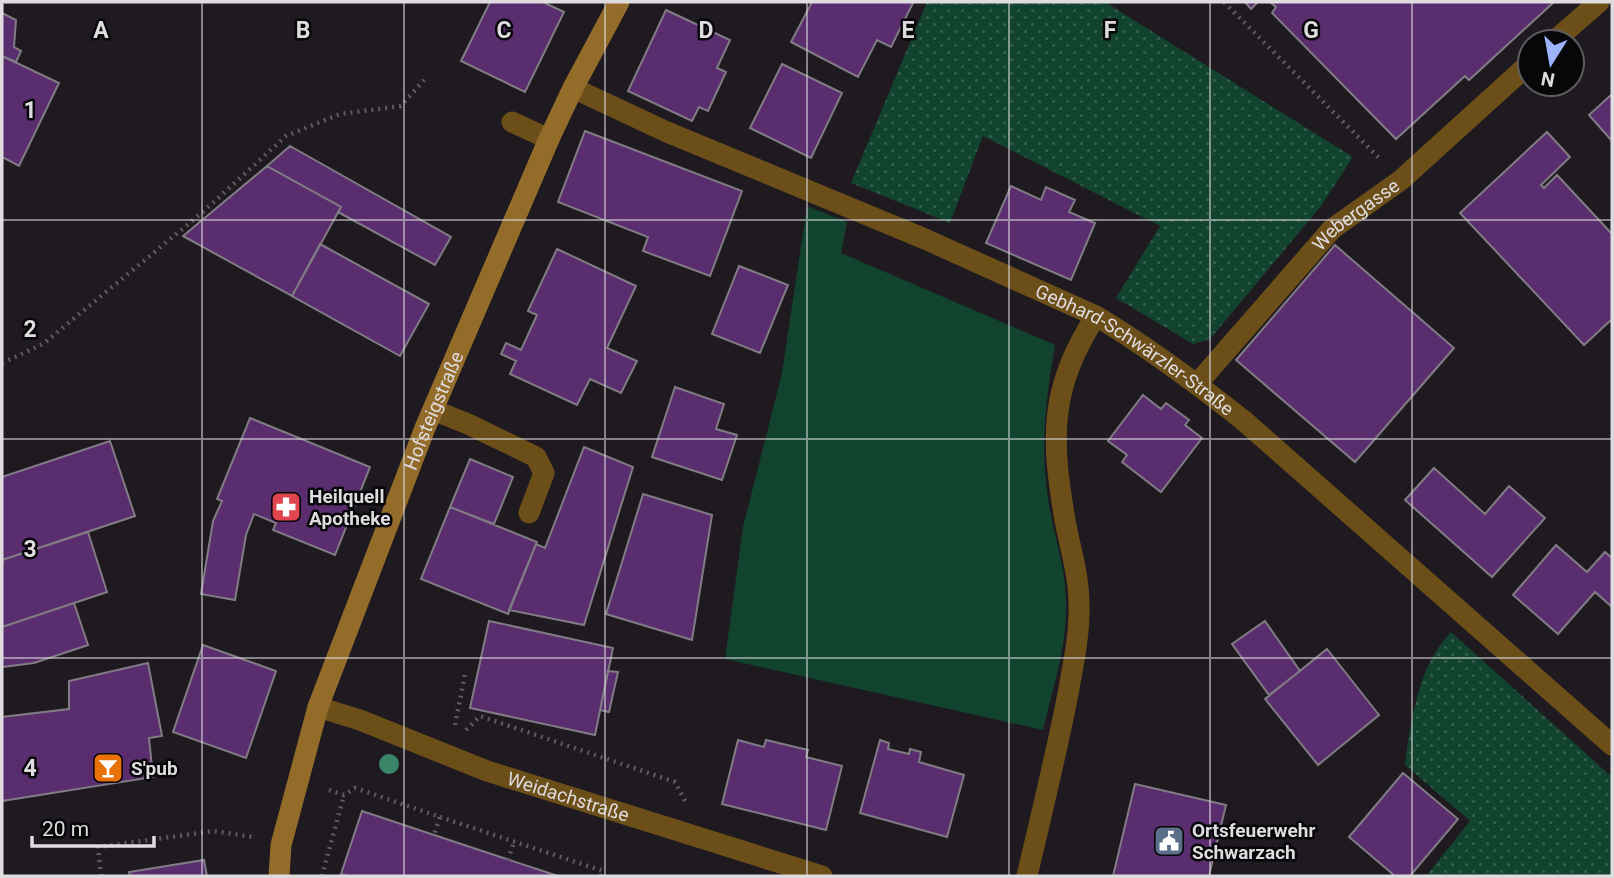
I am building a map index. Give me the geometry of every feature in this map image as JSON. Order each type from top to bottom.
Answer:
[{"type":"main road","name":"Hofsteigstraße","points":[[279,876],[281,845],[318,707],[433,410],[549,139],[619,2]]},
{"type":"street","points":[[1569,28],[1599,2]]},
{"type":"street","name":"Webergasse","points":[[1198,384],[1332,229],[1401,180],[1516,76]]},
{"type":"street","name":"Gebhard-Schwärzler-Straße","points":[[573,88],[667,132],[925,239],[1096,316],[1198,384],[1243,420],[1612,745]]},
{"type":"street","points":[[512,122],[549,139]]},
{"type":"street","points":[[1027,876],[1061,729],[1075,656],[1079,605],[1055,438],[1056,412],[1070,360],[1096,316]]},
{"type":"street","points":[[433,410],[536,457],[544,473],[529,513]]},
{"type":"street","name":"Weidachstraße","points":[[318,707],[360,720],[487,771],[822,876]]},
{"type":"path","points":[[1224,2],[1401,180]]},
{"type":"path","points":[[2,363],[43,344],[203,212],[286,136],[341,114],[401,106],[424,80]]},
{"type":"path","points":[[452,735],[465,674]]},
{"type":"path","points":[[461,735],[480,716],[675,782]]},
{"type":"path","points":[[321,788],[344,795]]},
{"type":"path","points":[[321,876],[344,795],[355,788],[603,871],[601,876]]},
{"type":"path","points":[[434,835],[440,817]]},
{"type":"path","points":[[101,876],[97,847],[214,831],[257,838]]},
{"type":"path","points":[[508,860],[514,842]]},
{"type":"green space","points":[[927,2],[1105,2],[1353,157],[1321,206],[1210,339],[1193,344],[1116,298],[1160,226],[983,136],[950,223],[851,183]]},
{"type":"green space","points":[[807,206],[847,222],[841,253],[1055,345],[1047,402],[1044,460],[1048,499],[1063,574],[1066,616],[1059,665],[1043,730],[725,659],[743,527],[782,373]]},
{"type":"green space","points":[[1451,632],[1612,777],[1612,876],[1426,876],[1470,821],[1405,765],[1418,694],[1431,661]]},
{"type":"building","points":[[490,2],[543,2],[564,12],[525,92],[461,61]]},
{"type":"building","points":[[812,2],[913,3],[891,47],[877,40],[858,77],[791,42]]},
{"type":"building","points":[[1245,2],[1258,2],[1251,9]]},
{"type":"building","points":[[1270,2],[1554,2],[1526,28],[1516,28],[1516,37],[1469,80],[1465,76],[1396,139],[1272,13],[1276,7]]},
{"type":"building","points":[[666,10],[730,40],[717,68],[726,72],[708,111],[699,107],[692,121],[628,91]]},
{"type":"building","points":[[2,13],[16,20],[14,47],[21,51],[16,62],[2,56]]},
{"type":"building","points":[[2,56],[59,83],[19,166],[2,157]]},
{"type":"building","points":[[782,64],[842,93],[811,158],[750,128]]},
{"type":"building","points":[[1612,94],[1612,141],[1589,115]]},
{"type":"building","points":[[585,131],[742,191],[710,276],[643,251],[648,237],[558,202]]},
{"type":"building","points":[[1547,132],[1570,157],[1541,185],[1544,188],[1557,175],[1612,234],[1612,319],[1584,345],[1460,213]]},
{"type":"building","points":[[290,146],[451,237],[435,265],[338,212],[341,207],[267,166]]},
{"type":"building","points":[[267,166],[341,207],[292,296],[183,236]]},
{"type":"building","points":[[1011,186],[1041,200],[1046,187],[1075,200],[1069,212],[1095,223],[1071,280],[986,243]]},
{"type":"building","points":[[320,244],[429,304],[400,356],[292,296]]},
{"type":"building","points":[[1335,245],[1454,348],[1355,462],[1236,360]]},
{"type":"building","points":[[557,249],[636,286],[607,348],[637,361],[621,393],[590,379],[577,405],[510,374],[516,361],[501,354],[506,343],[521,350],[537,315],[528,311]]},
{"type":"building","points":[[739,266],[788,285],[760,353],[712,334]]},
{"type":"building","points":[[675,387],[724,404],[716,429],[737,435],[722,480],[652,457]]},
{"type":"building","points":[[1143,395],[1161,409],[1166,403],[1189,420],[1185,425],[1202,438],[1161,492],[1122,462],[1127,455],[1108,441]]},
{"type":"building","name":"Heilquell Apotheke","points":[[250,418],[370,467],[335,555],[273,530],[276,523],[254,514],[246,535],[235,600],[201,594],[213,521],[222,501],[217,499]]},
{"type":"building","points":[[110,441],[135,516],[2,560],[2,477]]},
{"type":"building","points":[[584,447],[633,467],[584,625],[509,610],[536,544],[545,548]]},
{"type":"building","points":[[470,459],[513,477],[494,524],[450,507]]},
{"type":"building","points":[[1434,468],[1485,514],[1509,486],[1545,518],[1492,577],[1405,500]]},
{"type":"building","points":[[643,494],[712,515],[692,640],[606,614]]},
{"type":"building","points":[[450,507],[537,542],[508,614],[421,579]]},
{"type":"building","points":[[88,532],[107,592],[2,627],[2,560]]},
{"type":"building","points":[[1556,545],[1587,572],[1605,552],[1612,558],[1612,607],[1595,592],[1558,634],[1513,595]]},
{"type":"building","points":[[74,603],[88,645],[34,663],[2,667],[2,627]]},
{"type":"building","points":[[489,621],[613,648],[595,735],[470,708]]},
{"type":"building","points":[[1265,621],[1300,671],[1269,695],[1232,644]]},
{"type":"building","points":[[203,645],[276,671],[246,758],[173,732]]},
{"type":"building","points":[[1327,649],[1379,715],[1318,765],[1265,699]]},
{"type":"building","points":[[148,663],[162,736],[149,738],[153,777],[2,801],[2,717],[69,709],[69,681]]},
{"type":"building","points":[[608,671],[618,672],[609,712],[600,710]]},
{"type":"building","points":[[738,740],[764,747],[766,740],[808,750],[806,757],[842,766],[826,830],[722,804]]},
{"type":"building","points":[[880,740],[889,743],[888,749],[909,754],[910,749],[921,752],[919,762],[964,775],[947,837],[860,813]]},
{"type":"building","points":[[1403,773],[1458,819],[1410,876],[1395,876],[1349,837]]},
{"type":"building","name":"Ortsfeuerwehr Schwarzach","points":[[1135,784],[1226,805],[1209,876],[1113,876]]},
{"type":"building","points":[[362,811],[558,876],[341,874]]},
{"type":"building","points":[[204,860],[207,876],[130,876],[129,872]]},
{"type":"place","name":"Heilquell Apotheke","points":[[286,507]]},
{"type":"place","name":"S'pub","points":[[108,768]]},
{"type":"place","name":"Ortsfeuerwehr Schwarzach","points":[[1169,841]]}]
